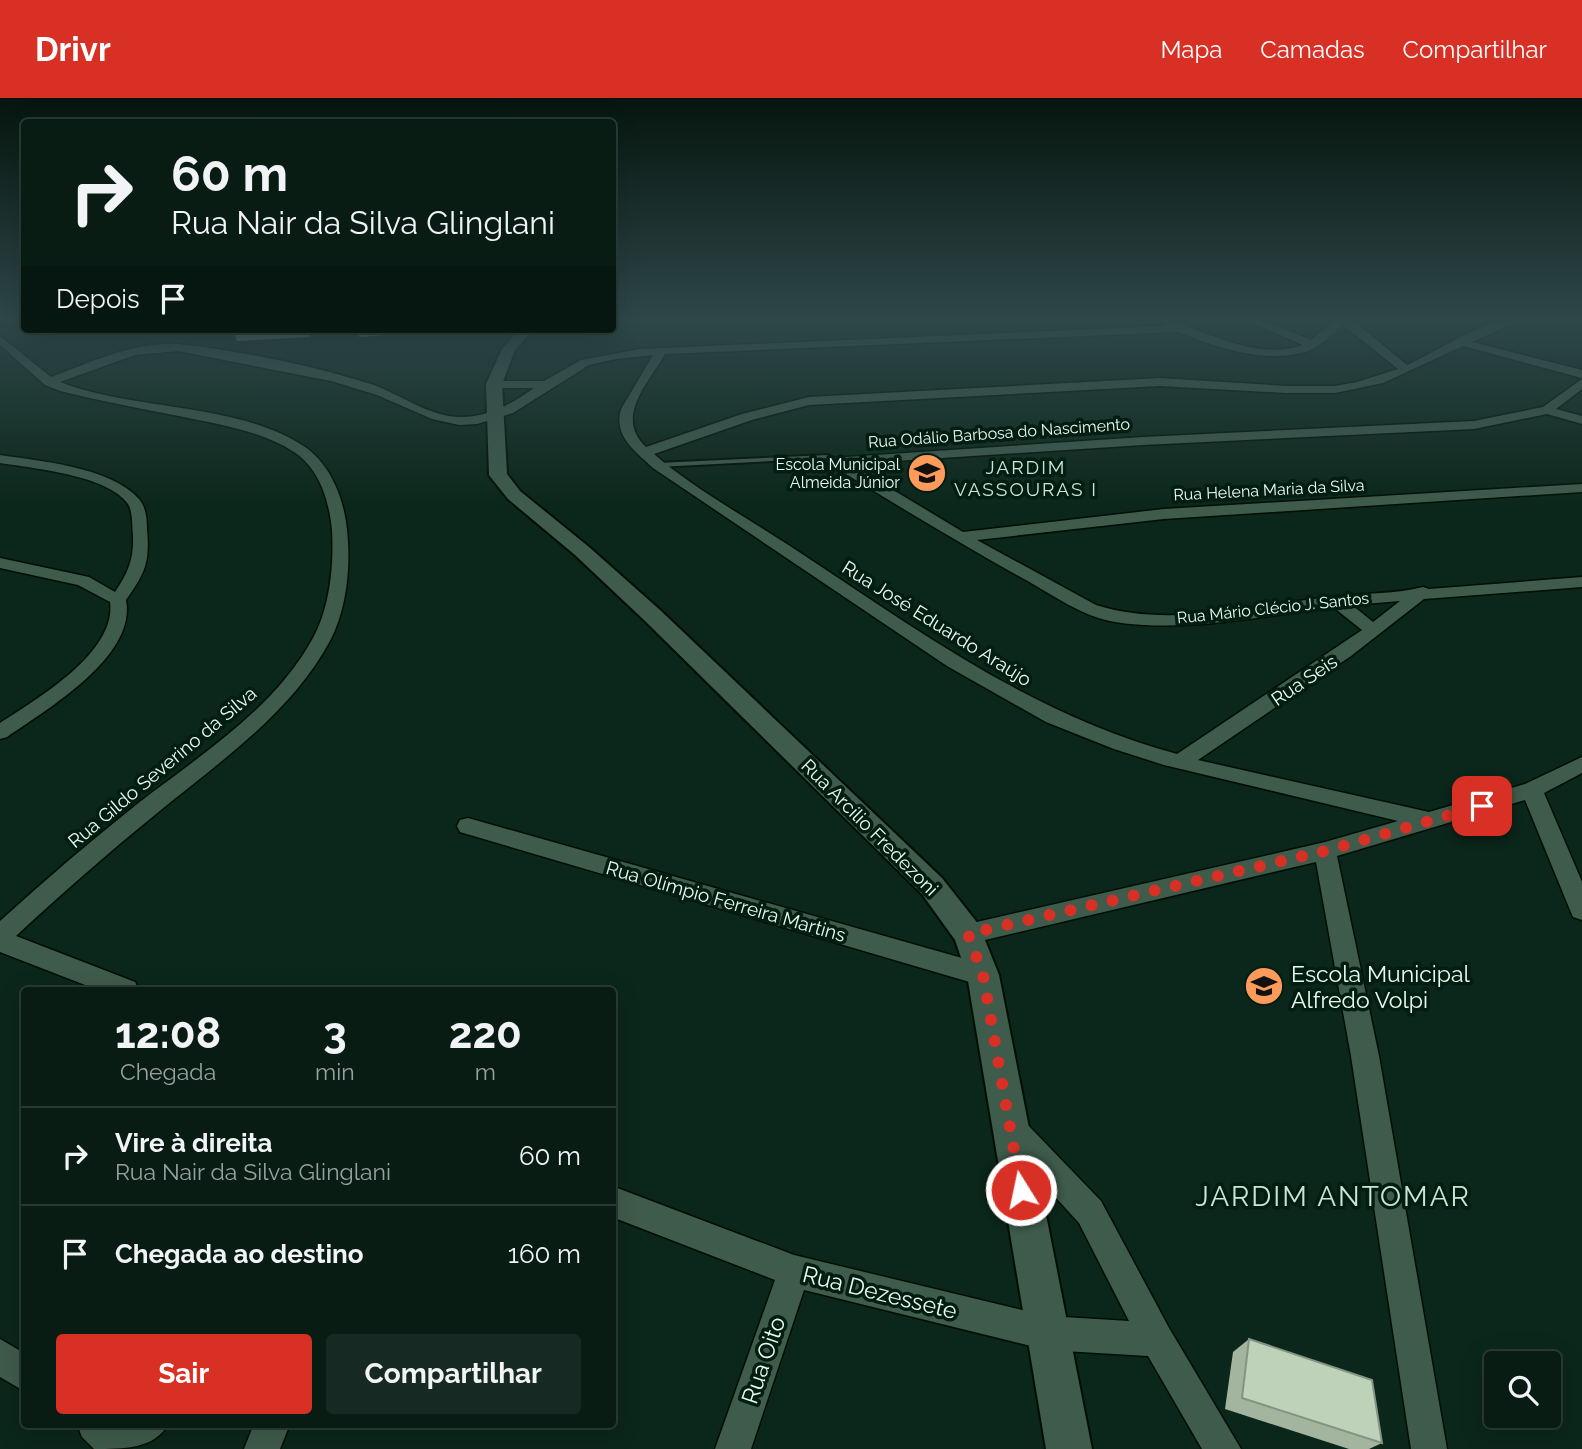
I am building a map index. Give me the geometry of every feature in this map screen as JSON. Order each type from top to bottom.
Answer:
[{"type":"street","points":[[346,381],[403,400],[445,420],[464,421],[496,417],[518,405],[550,381]]},
{"type":"street","name":"Rua Arcílio Fredezoni","points":[[495,381],[495,458],[498,475],[514,495],[582,551],[652,615],[886,840],[932,886],[968,934],[983,975],[1069,1449]]},
{"type":"street","name":"Rua José Eduardo Araújo","points":[[644,381],[622,419],[625,433],[651,459],[983,680],[1078,728],[1180,762],[1432,821]]},
{"type":"street","points":[[651,459],[747,417],[809,401],[1173,382],[1301,390],[1340,388],[1372,381]]},
{"type":"street","name":"Rua Gildo Severino da Silva","points":[[0,939],[80,863],[208,761],[263,712],[299,675],[323,638],[335,602],[340,537],[335,501],[313,461],[300,450],[276,437],[233,423],[92,395],[49,382]]},
{"type":"street","name":"Rua Odálio Barbosa do Nascimento","points":[[832,460],[1474,425],[1547,410],[1582,383]]},
{"type":"street","points":[[494,384],[544,384]]},
{"type":"street","points":[[1547,410],[1582,420]]},
{"type":"street","points":[[0,460],[74,472],[110,485],[134,502],[139,516],[141,566],[118,600],[120,618],[112,639],[52,697],[0,732]]},
{"type":"street","name":"Rua Mário Clécio J. Santos","points":[[832,460],[960,537],[1090,609],[1115,617],[1158,620],[1223,617],[1423,592],[1582,582]]},
{"type":"street","name":"Rua Helena Maria da Silva","points":[[960,537],[1164,514],[1582,488]]},
{"type":"street","points":[[0,563],[83,581],[118,600]]},
{"type":"street","name":"Rua Seis","points":[[1180,762],[1374,631],[1423,592]]},
{"type":"street","points":[[1337,601],[1374,631]]},
{"type":"street","points":[[968,934],[1325,851],[1532,790],[1582,764]]},
{"type":"street","points":[[1532,790],[1582,910]]},
{"type":"street","name":"Rua Olímpio Ferreira Martins","points":[[468,827],[983,975]]},
{"type":"street","points":[[1325,851],[1365,1056],[1429,1449]]},
{"type":"street","points":[[0,939],[118,987]]},
{"type":"street","points":[[1010,1127],[1090,1212],[1157,1340],[1223,1449]]},
{"type":"street","name":"Rua Dezessete","points":[[616,1204],[794,1271],[1046,1333],[1157,1340]]},
{"type":"street","name":"Rua Oito","points":[[733,1449],[794,1271]]},
{"type":"street","points":[[0,1356],[21,1372]]},
{"type":"street","points":[[262,1449],[270,1428]]},
{"type":"lane","points":[[651,459],[832,460]]},
{"type":"building","points":[[1249,1339],[1372,1380],[1382,1443],[1242,1398]]},
{"type":"place","name":"Escola Municipal Almeida Júnior","points":[[927,473]]},
{"type":"place","name":"Escola Municipal Alfredo Volpi","points":[[1264,986]]},
{"type":"district","name":"JARDIM VASSOURAS I","points":[[1026,478]]},
{"type":"district","name":"JARDIM ANTOMAR","points":[[1333,1196]]},
{"type":"route","points":[[1021,1190],[983,975],[968,934],[1325,851],[1482,806]]}]
